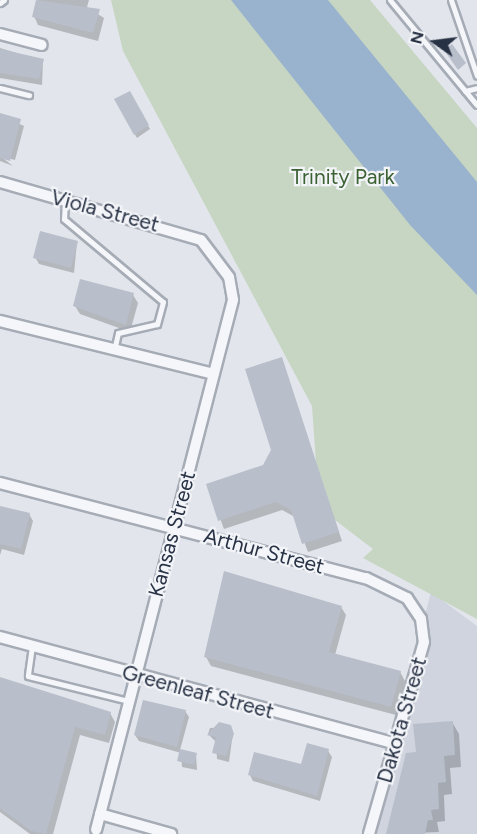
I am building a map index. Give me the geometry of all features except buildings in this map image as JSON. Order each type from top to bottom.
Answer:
[{"type":"street","points":[[0,34],[42,45]]},
{"type":"street","name":"Viola Street","points":[[0,183],[183,232],[207,245]]},
{"type":"street","name":"Kansas Street","points":[[96,830],[233,300],[229,277],[207,245]]},
{"type":"street","points":[[0,321],[214,374]]},
{"type":"street","name":"Arthur Street","points":[[0,483],[378,581],[416,607]]},
{"type":"street","name":"Dakota Street","points":[[369,834],[397,744],[424,642],[416,607]]},
{"type":"street","name":"Greenleaf Street","points":[[0,637],[134,676],[397,744]]},
{"type":"street","points":[[100,814],[171,834]]},
{"type":"lane","points":[[0,3],[4,0]]},
{"type":"lane","points":[[390,0],[477,105]]},
{"type":"lane","points":[[452,0],[477,76]]},
{"type":"lane","points":[[0,88],[29,95]]},
{"type":"lane","points":[[465,91],[477,88]]},
{"type":"lane","points":[[65,201],[64,219],[163,302],[157,324],[118,333],[114,350]]},
{"type":"lane","points":[[32,646],[28,676],[128,701]]},
{"type":"shaded area","points":[[431,592],[477,626],[477,834],[367,834]]},
{"type":"green space","name":"Trinity Park","points":[[111,0],[370,0],[477,128],[477,619],[363,558],[373,549],[335,520],[316,463],[312,406],[123,51]]},
{"type":"water","points":[[231,0],[328,0],[477,182],[477,295],[410,225]]}]
